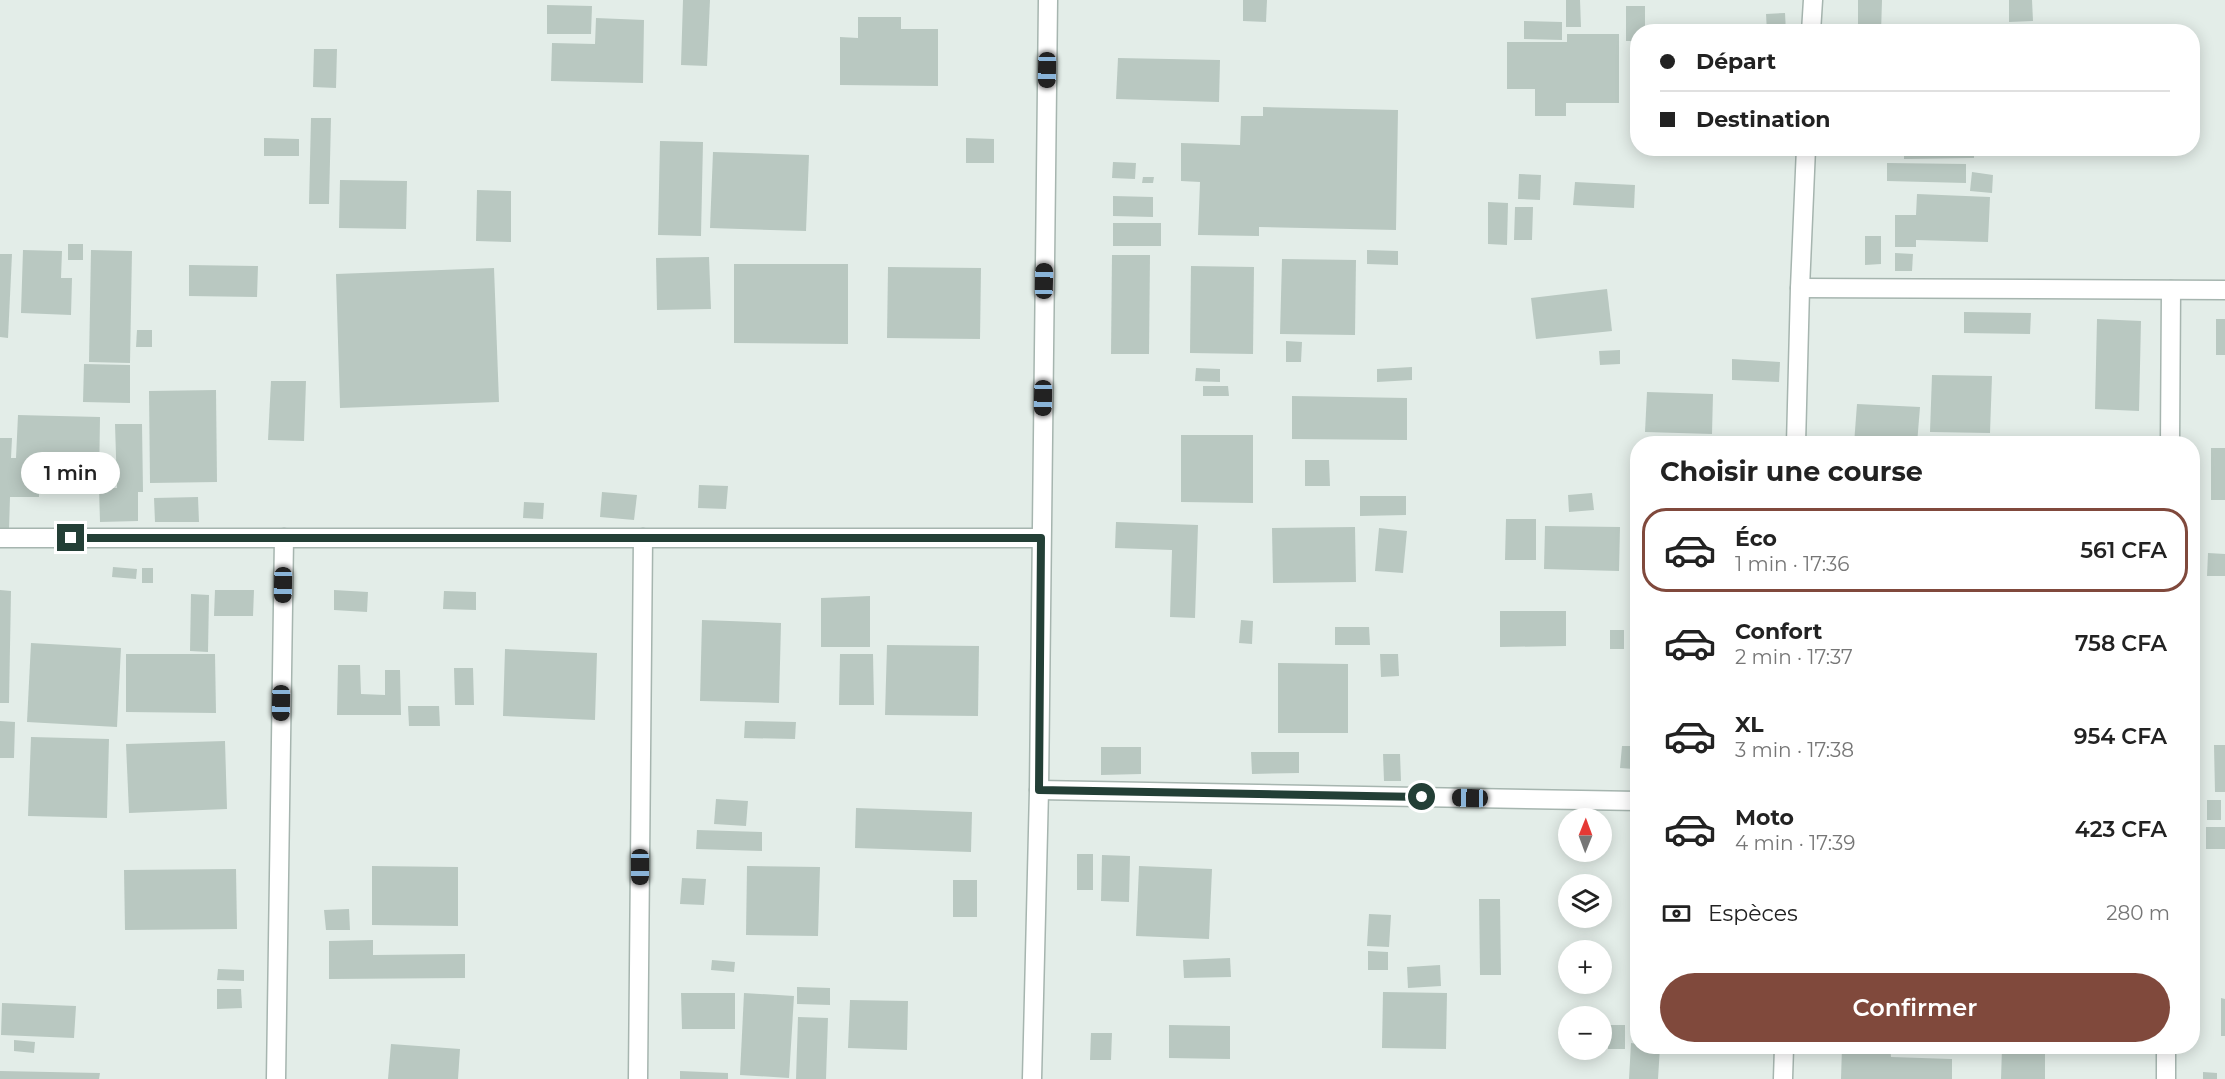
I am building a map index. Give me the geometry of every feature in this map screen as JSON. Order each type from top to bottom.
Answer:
[{"type":"street","points":[[1032,1079],[1039,790],[1048,0]]},
{"type":"street","points":[[1811,24],[1812,0]]},
{"type":"street","points":[[1796,436],[1806,156]]},
{"type":"street","points":[[1800,288],[2225,290]]},
{"type":"street","points":[[2170,436],[2171,290]]},
{"type":"street","points":[[0,538],[1041,538]]},
{"type":"street","points":[[276,1079],[284,538]]},
{"type":"street","points":[[638,1079],[643,538]]},
{"type":"street","points":[[1039,790],[1630,801]]},
{"type":"street","points":[[1783,1079],[1784,1054]]},
{"type":"street","points":[[2166,1054],[2166,1079]]},
{"type":"building","points":[[683,0],[710,0],[707,66],[681,65]]},
{"type":"building","points":[[1243,0],[1267,0],[1266,22],[1243,21]]},
{"type":"building","points":[[1566,0],[1580,0],[1581,27],[1566,27]]},
{"type":"building","points":[[1858,0],[1882,0],[1881,24],[1858,24]]},
{"type":"building","points":[[2009,0],[2032,0],[2033,21],[2009,22]]},
{"type":"building","points":[[547,5],[592,6],[591,34],[547,34]]},
{"type":"building","points":[[1626,6],[1645,6],[1645,24],[1630,24],[1630,41],[1626,41]]},
{"type":"building","points":[[1785,13],[1786,24],[1767,24],[1766,14]]},
{"type":"building","points":[[858,17],[901,17],[901,29],[938,29],[938,86],[840,85],[840,37],[858,38]]},
{"type":"building","points":[[596,18],[644,20],[643,83],[551,81],[552,43],[595,44]]},
{"type":"building","points":[[1524,21],[1562,22],[1562,40],[1524,39]]},
{"type":"building","points":[[1567,34],[1619,34],[1619,103],[1566,103],[1566,116],[1535,116],[1535,89],[1507,89],[1507,42],[1567,42]]},
{"type":"building","points":[[314,49],[337,49],[336,88],[313,87]]},
{"type":"building","points":[[1118,58],[1220,60],[1219,102],[1116,99]]},
{"type":"building","points":[[1263,107],[1398,110],[1396,230],[1259,227],[1259,236],[1198,235],[1200,182],[1181,181],[1181,143],[1240,145],[1241,116],[1263,116]]},
{"type":"building","points":[[311,118],[331,118],[329,204],[309,204]]},
{"type":"building","points":[[264,138],[299,139],[299,156],[264,156]]},
{"type":"building","points":[[966,138],[994,139],[994,163],[966,163]]},
{"type":"building","points":[[660,141],[703,142],[701,236],[658,235]]},
{"type":"building","points":[[713,152],[809,155],[806,231],[710,228]]},
{"type":"building","points":[[1904,156],[1974,156],[1974,158],[1904,159]]},
{"type":"building","points":[[1113,162],[1136,163],[1135,179],[1112,178]]},
{"type":"building","points":[[1887,163],[1966,164],[1966,183],[1887,181]]},
{"type":"building","points":[[1972,172],[1993,175],[1992,193],[1970,191]]},
{"type":"building","points":[[1519,174],[1541,175],[1540,200],[1518,199]]},
{"type":"building","points":[[1143,177],[1154,177],[1153,183],[1142,183]]},
{"type":"building","points":[[340,180],[407,181],[406,229],[339,228]]},
{"type":"building","points":[[1575,182],[1635,185],[1634,208],[1573,205]]},
{"type":"building","points":[[477,190],[511,191],[511,242],[476,241]]},
{"type":"building","points":[[1917,194],[1990,197],[1988,242],[1916,240],[1916,247],[1895,247],[1895,215],[1916,215]]},
{"type":"building","points":[[1113,196],[1153,197],[1153,217],[1113,216]]},
{"type":"building","points":[[1488,202],[1508,203],[1507,245],[1488,244]]},
{"type":"building","points":[[1515,207],[1533,207],[1532,240],[1514,240]]},
{"type":"building","points":[[1113,223],[1161,223],[1161,246],[1113,246]]},
{"type":"building","points":[[1865,236],[1881,236],[1881,264],[1865,265]]},
{"type":"building","points":[[68,244],[83,244],[83,260],[68,260]]},
{"type":"building","points":[[23,250],[62,251],[61,278],[72,278],[71,315],[21,313]]},
{"type":"building","points":[[91,250],[132,251],[130,363],[89,362]]},
{"type":"building","points":[[1367,250],[1398,251],[1398,265],[1367,264]]},
{"type":"building","points":[[1895,253],[1913,254],[1912,271],[1895,271]]},
{"type":"building","points":[[0,254],[12,254],[8,338],[0,337]]},
{"type":"building","points":[[1112,255],[1150,255],[1149,354],[1111,354]]},
{"type":"building","points":[[709,257],[711,309],[657,310],[656,258]]},
{"type":"building","points":[[1282,259],[1356,260],[1355,335],[1280,334]]},
{"type":"building","points":[[734,264],[848,264],[848,344],[734,343]]},
{"type":"building","points":[[189,265],[258,266],[257,297],[189,296]]},
{"type":"building","points":[[1191,266],[1254,267],[1253,354],[1190,353]]},
{"type":"building","points":[[888,267],[981,268],[980,339],[887,338]]},
{"type":"building","points":[[494,268],[499,402],[340,408],[336,274]]},
{"type":"building","points":[[1607,289],[1612,331],[1536,339],[1531,298]]},
{"type":"building","points":[[1964,312],[2031,313],[2030,334],[1964,333]]},
{"type":"building","points":[[2097,319],[2141,321],[2139,411],[2095,409]]},
{"type":"building","points":[[2216,319],[2225,319],[2225,355],[2216,355]]},
{"type":"building","points":[[137,330],[152,330],[152,347],[136,347]]},
{"type":"building","points":[[1286,341],[1302,342],[1301,362],[1286,362]]},
{"type":"building","points":[[1620,350],[1620,364],[1600,365],[1599,351]]},
{"type":"building","points":[[1732,359],[1780,362],[1779,382],[1732,380]]},
{"type":"building","points":[[84,364],[130,365],[130,403],[83,402]]},
{"type":"building","points":[[1412,367],[1412,380],[1377,382],[1377,369]]},
{"type":"building","points":[[1196,368],[1220,369],[1220,382],[1195,381]]},
{"type":"building","points":[[1932,375],[1992,376],[1990,433],[1930,432]]},
{"type":"building","points":[[271,381],[306,381],[304,441],[268,440]]},
{"type":"building","points":[[1203,386],[1228,386],[1229,396],[1203,396]]},
{"type":"building","points":[[216,390],[217,482],[150,483],[149,391]]},
{"type":"building","points":[[1647,392],[1713,394],[1712,434],[1645,432]]},
{"type":"building","points":[[1292,396],[1407,398],[1407,440],[1292,439]]},
{"type":"building","points":[[1857,404],[1920,407],[1918,436],[1855,436]]},
{"type":"building","points":[[18,415],[100,417],[99,484],[39,482],[39,497],[10,497],[9,530],[0,530],[0,438],[12,438],[11,458],[16,458]]},
{"type":"building","points":[[115,424],[142,424],[143,492],[138,492],[138,521],[100,522],[99,488],[117,488]]},
{"type":"building","points":[[1181,435],[1253,435],[1253,503],[1181,502]]},
{"type":"building","points":[[2211,448],[2225,448],[2225,500],[2211,500]]},
{"type":"building","points":[[1305,460],[1329,460],[1330,486],[1305,486]]},
{"type":"building","points":[[699,485],[728,486],[726,509],[698,508]]},
{"type":"building","points":[[602,492],[637,495],[634,520],[600,517]]},
{"type":"building","points":[[1592,493],[1594,510],[1569,512],[1568,495]]},
{"type":"building","points":[[1360,496],[1406,496],[1406,515],[1360,516]]},
{"type":"building","points":[[198,497],[199,522],[155,522],[154,498]]},
{"type":"building","points":[[524,502],[544,503],[543,519],[523,518]]},
{"type":"building","points":[[1506,519],[1536,519],[1536,560],[1505,560]]},
{"type":"building","points":[[1116,522],[1198,525],[1195,618],[1170,617],[1172,550],[1115,548]]},
{"type":"building","points":[[1545,526],[1620,527],[1619,571],[1544,569]]},
{"type":"building","points":[[1355,527],[1356,582],[1273,583],[1272,528]]},
{"type":"building","points":[[1379,528],[1407,531],[1403,573],[1375,571]]},
{"type":"building","points":[[2208,553],[2225,554],[2225,576],[2207,576]]},
{"type":"building","points":[[113,567],[137,569],[136,579],[112,577]]},
{"type":"building","points":[[142,568],[153,568],[153,583],[142,583]]},
{"type":"building","points":[[0,590],[11,591],[9,703],[0,703]]},
{"type":"building","points":[[215,590],[254,590],[253,616],[214,616]]},
{"type":"building","points":[[334,590],[368,592],[367,612],[334,610]]},
{"type":"building","points":[[444,591],[476,592],[476,610],[443,609]]},
{"type":"building","points":[[191,594],[209,595],[208,652],[190,651]]},
{"type":"building","points":[[870,596],[870,647],[821,647],[821,598]]},
{"type":"building","points":[[1500,611],[1566,611],[1566,646],[1500,647]]},
{"type":"building","points":[[702,620],[781,623],[779,703],[700,701]]},
{"type":"building","points":[[1241,620],[1253,621],[1252,644],[1239,643]]},
{"type":"building","points":[[1335,627],[1369,627],[1370,645],[1335,645]]},
{"type":"building","points":[[1610,630],[1624,630],[1624,649],[1610,649]]},
{"type":"building","points":[[31,643],[121,648],[117,727],[27,722]]},
{"type":"building","points":[[887,645],[979,646],[978,716],[885,715]]},
{"type":"building","points":[[505,649],[597,653],[595,720],[503,716]]},
{"type":"building","points":[[126,654],[215,654],[216,713],[126,712]]},
{"type":"building","points":[[840,654],[873,654],[874,705],[839,705]]},
{"type":"building","points":[[1380,654],[1398,654],[1399,676],[1381,677]]},
{"type":"building","points":[[1278,663],[1348,664],[1348,733],[1278,733]]},
{"type":"building","points":[[338,665],[360,665],[361,694],[385,695],[385,670],[400,670],[401,715],[337,715]]},
{"type":"building","points":[[454,668],[473,668],[474,705],[455,705]]},
{"type":"building","points":[[408,706],[439,706],[440,726],[409,726]]},
{"type":"building","points":[[0,721],[15,722],[14,758],[0,758]]},
{"type":"building","points":[[745,721],[796,722],[795,739],[744,738]]},
{"type":"building","points":[[31,737],[109,739],[107,818],[28,816]]},
{"type":"building","points":[[225,741],[227,809],[129,813],[126,744]]},
{"type":"building","points":[[2214,745],[2225,745],[2225,792],[2215,792]]},
{"type":"building","points":[[1622,746],[1630,746],[1630,769],[1620,768]]},
{"type":"building","points":[[1101,747],[1141,747],[1141,774],[1101,775]]},
{"type":"building","points":[[1251,752],[1299,752],[1299,773],[1252,774]]},
{"type":"building","points":[[1383,754],[1400,754],[1401,781],[1384,781]]},
{"type":"building","points":[[716,799],[748,801],[746,826],[714,824]]},
{"type":"building","points":[[2207,800],[2221,800],[2221,820],[2207,820]]},
{"type":"building","points":[[856,808],[972,812],[971,852],[855,848]]},
{"type":"building","points":[[2206,827],[2225,827],[2225,849],[2206,849]]},
{"type":"building","points":[[697,830],[762,832],[762,851],[696,849]]},
{"type":"building","points":[[1077,854],[1093,854],[1093,890],[1077,890]]},
{"type":"building","points":[[1102,855],[1130,856],[1129,902],[1101,901]]},
{"type":"building","points":[[372,866],[458,867],[458,926],[372,925]]},
{"type":"building","points":[[747,866],[820,867],[818,936],[746,935]]},
{"type":"building","points":[[1139,866],[1212,869],[1209,939],[1136,936]]},
{"type":"building","points":[[236,869],[237,929],[125,930],[124,870]]},
{"type":"building","points":[[682,878],[706,879],[704,905],[680,904]]},
{"type":"building","points":[[953,880],[977,880],[977,917],[953,917]]},
{"type":"building","points":[[1479,899],[1500,899],[1501,975],[1480,975]]},
{"type":"building","points":[[349,909],[350,930],[326,930],[324,910]]},
{"type":"building","points":[[1369,914],[1391,915],[1389,947],[1367,946]]},
{"type":"building","points":[[373,940],[373,955],[465,954],[465,978],[329,979],[329,941]]},
{"type":"building","points":[[1368,951],[1388,952],[1388,970],[1368,970]]},
{"type":"building","points":[[1230,958],[1231,977],[1184,978],[1183,960]]},
{"type":"building","points":[[712,960],[735,962],[734,972],[711,970]]},
{"type":"building","points":[[1440,965],[1441,986],[1408,988],[1407,967]]},
{"type":"building","points":[[218,969],[244,970],[244,981],[217,980]]},
{"type":"building","points":[[797,987],[830,988],[830,1005],[797,1004]]},
{"type":"building","points":[[217,989],[241,989],[242,1008],[217,1009]]},
{"type":"building","points":[[1383,992],[1447,993],[1446,1049],[1382,1048]]},
{"type":"building","points":[[681,993],[735,993],[735,1029],[682,1029]]},
{"type":"building","points":[[744,993],[794,996],[789,1078],[740,1075]]},
{"type":"building","points":[[2221,998],[2225,999],[2225,1036],[2221,1036]]},
{"type":"building","points":[[850,1000],[908,1001],[907,1050],[848,1048]]},
{"type":"building","points":[[2,1003],[76,1006],[74,1038],[1,1035]]},
{"type":"building","points":[[798,1017],[828,1018],[826,1079],[796,1079]]},
{"type":"building","points":[[1169,1025],[1230,1026],[1230,1059],[1169,1058]]},
{"type":"building","points":[[1612,1025],[1625,1025],[1625,1049],[1612,1049]]},
{"type":"building","points":[[1091,1033],[1112,1033],[1111,1060],[1090,1060]]},
{"type":"building","points":[[14,1040],[35,1042],[34,1053],[14,1051]]},
{"type":"building","points":[[391,1044],[460,1049],[458,1079],[388,1079]]},
{"type":"building","points":[[1630,1054],[1660,1054],[1658,1079],[1629,1079]]},
{"type":"building","points":[[1842,1054],[1891,1054],[1891,1057],[1952,1059],[1952,1079],[1841,1079]]},
{"type":"building","points":[[2002,1054],[2045,1054],[2045,1079],[2001,1079]]},
{"type":"building","points":[[0,1071],[100,1073],[99,1079],[0,1079]]},
{"type":"building","points":[[680,1071],[728,1073],[728,1079],[680,1079]]},
{"type":"building","points":[[2203,1072],[2217,1073],[2217,1079],[2203,1079]]},
{"type":"route","points":[[71,538],[1041,538],[1039,790],[1422,797]]}]
